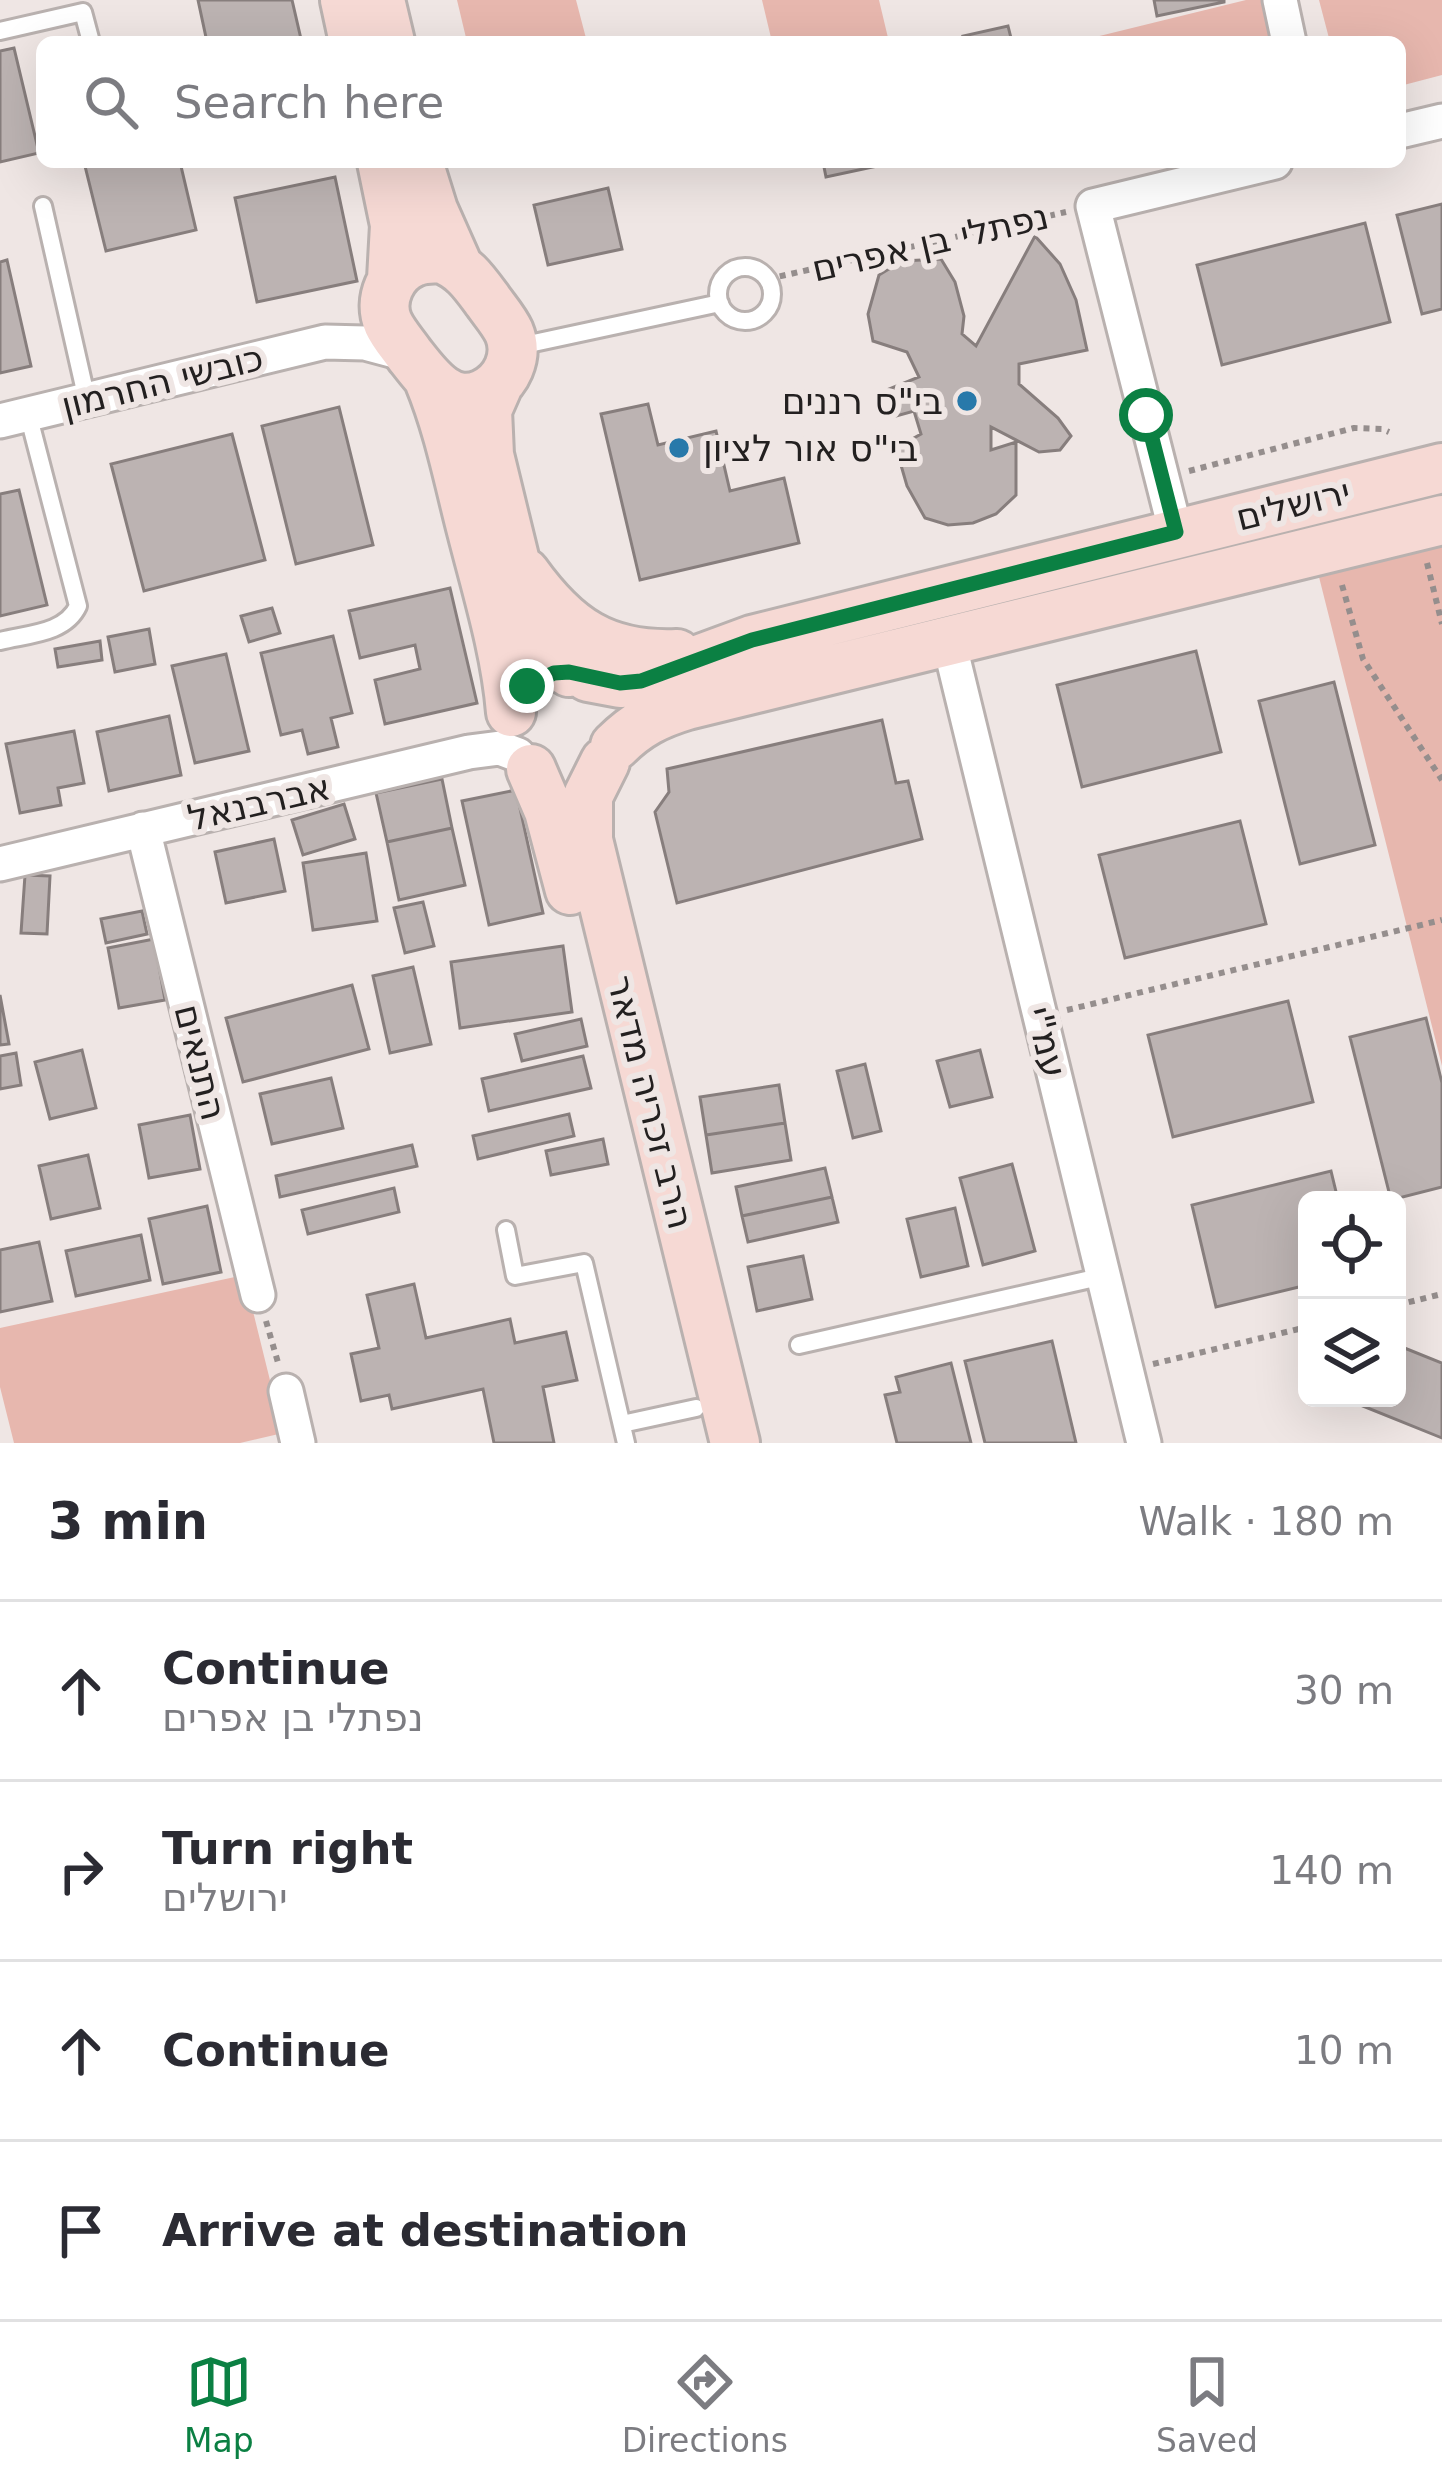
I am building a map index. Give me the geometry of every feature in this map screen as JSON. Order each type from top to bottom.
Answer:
[{"type":"street","points":[[345,0],[353,36]]},
{"type":"street","points":[[380,0],[389,36]]},
{"type":"street","points":[[1280,0],[1288,36]]},
{"type":"street","points":[[1406,130],[1442,121]]},
{"type":"street","points":[[383,168],[395,225],[387,321],[419,367],[441,391],[456,397],[473,397],[505,366]]},
{"type":"street","points":[[420,168],[457,264]]},
{"type":"street","name":"נפתלי בן אפרים","points":[[1176,532],[1093,206],[1250,168]]},
{"type":"street","points":[[389,287],[404,267],[441,258],[470,275],[502,321],[505,366],[487,410],[486,429],[527,611],[539,643],[551,658],[601,686],[618,714],[619,730],[610,754],[593,773],[561,781],[545,777],[520,746],[527,686],[554,673],[579,675]]},
{"type":"street","name":"כובשי החרמון","points":[[325,342],[389,287]]},
{"type":"street","name":"כובשי החרמון","points":[[14,417],[325,342],[365,343],[419,367]]},
{"type":"street","name":"הרב זכריה מדאר","points":[[419,367],[445,425],[494,618],[520,746],[549,811],[560,850],[700,1425]]},
{"type":"street","name":"ירושלים","points":[[579,675],[620,683],[641,681],[752,640],[1442,468]]},
{"type":"street","name":"ירושלים","points":[[610,754],[628,733],[655,715],[1208,575],[1336,546],[1433,534]]},
{"type":"street","points":[[515,560],[573,628],[610,647],[674,655],[752,640]]},
{"type":"street","name":"עמ\"י","points":[[949,642],[1144,1443]]},
{"type":"street","name":"אברבנאל","points":[[0,864],[470,752],[520,746]]},
{"type":"street","name":"הרב זכריה מדאר","points":[[610,754],[588,796],[588,840],[735,1443]]},
{"type":"street","name":"התנאים","points":[[143,829],[258,1295]]},
{"type":"street","points":[[286,1391],[298,1443]]},
{"type":"lane","points":[[0,31],[83,12],[89,36]]},
{"type":"lane","points":[[43,206],[87,400]]},
{"type":"lane","points":[[741,267],[754,268],[772,288],[771,301],[761,316],[741,320],[724,312],[720,303],[720,284],[741,267]]},
{"type":"lane","points":[[505,366],[720,303]]},
{"type":"lane","points":[[0,641],[57,627],[72,618],[78,606],[14,417]]},
{"type":"lane","points":[[506,1230],[515,1276],[584,1263],[626,1443]]},
{"type":"lane","points":[[800,1345],[1104,1276]]},
{"type":"lane","points":[[622,1424],[700,1425]]},
{"type":"path","name":"נפתלי בן אפרים","points":[[768,279],[1093,206]]},
{"type":"path","points":[[1162,479],[1354,428],[1390,432]]},
{"type":"path","points":[[1433,534],[1442,624]]},
{"type":"path","points":[[1336,546],[1345,600],[1363,659],[1442,780]]},
{"type":"path","points":[[1040,1016],[1442,920]]},
{"type":"path","points":[[1406,1303],[1442,1294]]},
{"type":"path","points":[[258,1295],[286,1391]]},
{"type":"path","points":[[1126,1370],[1298,1329]]},
{"type":"shaded area","points":[[457,0],[576,0],[585,36],[466,36]]},
{"type":"shaded area","points":[[762,0],[879,0],[888,36],[771,36]]},
{"type":"shaded area","points":[[1261,0],[1270,36],[1099,36]]},
{"type":"shaded area","points":[[1319,0],[1442,0],[1442,75],[1406,84],[1406,36],[1328,36]]},
{"type":"shaded area","points":[[1442,532],[1442,1066],[1315,561]]},
{"type":"shaded area","points":[[244,1275],[283,1433],[240,1443],[14,1443],[0,1387],[0,1328]]},
{"type":"building","points":[[198,0],[292,0],[300,36],[206,36]]},
{"type":"building","points":[[1154,0],[1224,0],[1224,2],[1157,16]]},
{"type":"building","points":[[1008,26],[1010,36],[963,36]]},
{"type":"building","points":[[14,48],[36,154],[0,162],[0,51]]},
{"type":"building","points":[[85,168],[181,168],[196,230],[106,251]]},
{"type":"building","points":[[824,168],[868,168],[826,177]]},
{"type":"building","points":[[335,177],[357,281],[257,302],[235,198]]},
{"type":"building","points":[[608,188],[622,249],[548,265],[534,205]]},
{"type":"building","points":[[1442,204],[1442,309],[1422,314],[1397,215]]},
{"type":"building","points":[[1365,223],[1390,322],[1222,365],[1197,265]]},
{"type":"building","name":"בי\"ס רננים","points":[[1035,236],[1060,264],[1076,300],[1087,350],[1019,364],[1019,384],[1071,436],[1060,450],[1039,452],[991,427],[991,450],[1016,442],[1016,495],[996,514],[973,523],[948,525],[925,518],[907,486],[896,448],[921,434],[914,411],[889,418],[879,393],[919,377],[907,352],[873,341],[868,314],[879,275],[902,261],[941,259],[955,282],[964,316],[962,334],[976,346]]},
{"type":"building","points":[[7,260],[31,366],[0,373],[0,262]]},
{"type":"building","name":"בי\"ס אור לציון","points":[[648,404],[658,445],[716,431],[730,491],[784,478],[799,543],[640,580],[601,414]]},
{"type":"building","points":[[339,407],[373,545],[296,564],[262,426]]},
{"type":"building","points":[[232,434],[265,560],[144,591],[111,464]]},
{"type":"building","points":[[19,490],[47,605],[0,616],[0,494]]},
{"type":"building","points":[[450,588],[477,703],[385,724],[375,680],[420,669],[415,645],[360,658],[349,611]]},
{"type":"building","points":[[272,608],[280,633],[249,642],[241,616]]},
{"type":"building","points":[[149,629],[155,664],[115,672],[108,637]]},
{"type":"building","points":[[333,636],[352,713],[331,718],[338,747],[308,754],[302,730],[281,735],[261,653]]},
{"type":"building","points":[[100,641],[102,660],[58,667],[55,649]]},
{"type":"building","points":[[1196,651],[1221,752],[1082,787],[1057,685]]},
{"type":"building","points":[[226,654],[249,751],[195,763],[172,666]]},
{"type":"building","points":[[1334,682],[1375,845],[1300,864],[1259,701]]},
{"type":"building","points":[[169,716],[181,775],[109,791],[97,732]]},
{"type":"building","points":[[882,720],[896,783],[908,781],[922,839],[677,903],[655,812],[669,792],[667,769]]},
{"type":"building","points":[[74,731],[84,783],[58,788],[61,805],[20,813],[6,744]]},
{"type":"building","points":[[442,779],[452,828],[387,842],[376,793]]},
{"type":"building","points":[[516,790],[543,913],[489,925],[462,801]]},
{"type":"building","points":[[344,804],[355,839],[303,855],[292,820]]},
{"type":"building","points":[[1240,821],[1266,924],[1125,958],[1099,855]]},
{"type":"building","points":[[452,828],[465,885],[399,900],[387,842]]},
{"type":"building","points":[[274,839],[285,891],[226,903],[215,852]]},
{"type":"building","points":[[366,853],[377,921],[313,930],[303,863]]},
{"type":"building","points":[[25,875],[50,876],[47,934],[21,933]]},
{"type":"building","points":[[423,902],[434,946],[405,953],[394,908]]},
{"type":"building","points":[[142,911],[147,934],[106,943],[101,919]]},
{"type":"building","points":[[154,939],[165,1000],[119,1008],[108,948]]},
{"type":"building","points":[[563,946],[572,1012],[460,1028],[451,962]]},
{"type":"building","points":[[413,967],[431,1044],[390,1053],[373,976]]},
{"type":"building","points":[[352,985],[369,1049],[243,1082],[226,1018]]},
{"type":"building","points":[[0,995],[9,1044],[0,1045]]},
{"type":"building","points":[[1288,1001],[1313,1102],[1173,1137],[1148,1035]]},
{"type":"building","points":[[1426,1018],[1442,1083],[1442,1187],[1406,1196],[1406,1191],[1389,1191],[1350,1037]]},
{"type":"building","points":[[581,1019],[587,1046],[522,1061],[515,1034]]},
{"type":"building","points":[[82,1050],[96,1108],[50,1119],[35,1062]]},
{"type":"building","points":[[980,1050],[992,1097],[950,1107],[937,1061]]},
{"type":"building","points":[[16,1053],[21,1085],[0,1089],[0,1056]]},
{"type":"building","points":[[583,1056],[591,1088],[489,1111],[482,1079]]},
{"type":"building","points":[[865,1064],[881,1131],[853,1138],[837,1071]]},
{"type":"building","points":[[331,1078],[343,1128],[272,1144],[260,1094]]},
{"type":"building","points":[[779,1085],[785,1123],[706,1135],[700,1097]]},
{"type":"building","points":[[569,1114],[574,1136],[478,1159],[473,1136]]},
{"type":"building","points":[[190,1115],[200,1169],[149,1178],[139,1125]]},
{"type":"building","points":[[785,1123],[791,1160],[712,1173],[706,1135]]},
{"type":"building","points":[[603,1139],[608,1164],[551,1175],[546,1151]]},
{"type":"building","points":[[412,1145],[417,1166],[280,1197],[276,1176]]},
{"type":"building","points":[[88,1155],[100,1208],[51,1219],[39,1166]]},
{"type":"building","points":[[1012,1164],[1035,1251],[983,1265],[960,1178]]},
{"type":"building","points":[[825,1168],[832,1197],[742,1216],[736,1187]]},
{"type":"building","points":[[1331,1171],[1336,1191],[1298,1191],[1298,1287],[1216,1307],[1192,1205]]},
{"type":"building","points":[[394,1188],[399,1212],[308,1234],[302,1210]]},
{"type":"building","points":[[832,1197],[838,1222],[748,1242],[742,1216]]},
{"type":"building","points":[[207,1206],[221,1272],[163,1284],[149,1219]]},
{"type":"building","points":[[955,1208],[968,1266],[921,1277],[907,1219]]},
{"type":"building","points":[[141,1235],[150,1280],[76,1296],[66,1251]]},
{"type":"building","points":[[39,1242],[52,1301],[0,1312],[0,1250]]},
{"type":"building","points":[[803,1256],[812,1299],[757,1311],[748,1267]]},
{"type":"building","points":[[414,1284],[426,1338],[510,1319],[515,1343],[566,1332],[577,1380],[543,1387],[554,1443],[494,1443],[483,1389],[392,1409],[389,1395],[361,1401],[351,1354],[379,1348],[367,1295]]},
{"type":"building","points":[[1052,1341],[1076,1443],[985,1443],[965,1361]]},
{"type":"building","points":[[1406,1349],[1442,1363],[1442,1438],[1365,1407],[1406,1407]]},
{"type":"building","points":[[951,1363],[971,1443],[897,1443],[885,1395],[900,1392],[896,1377]]},
{"type":"place","name":"בי\"ס רננים","points":[[967,401]]},
{"type":"place","name":"בי\"ס אור לציון","points":[[679,448]]},
{"type":"route","points":[[527,686],[554,673],[569,672],[620,683],[641,681],[752,640],[1176,532],[1146,415]]}]
